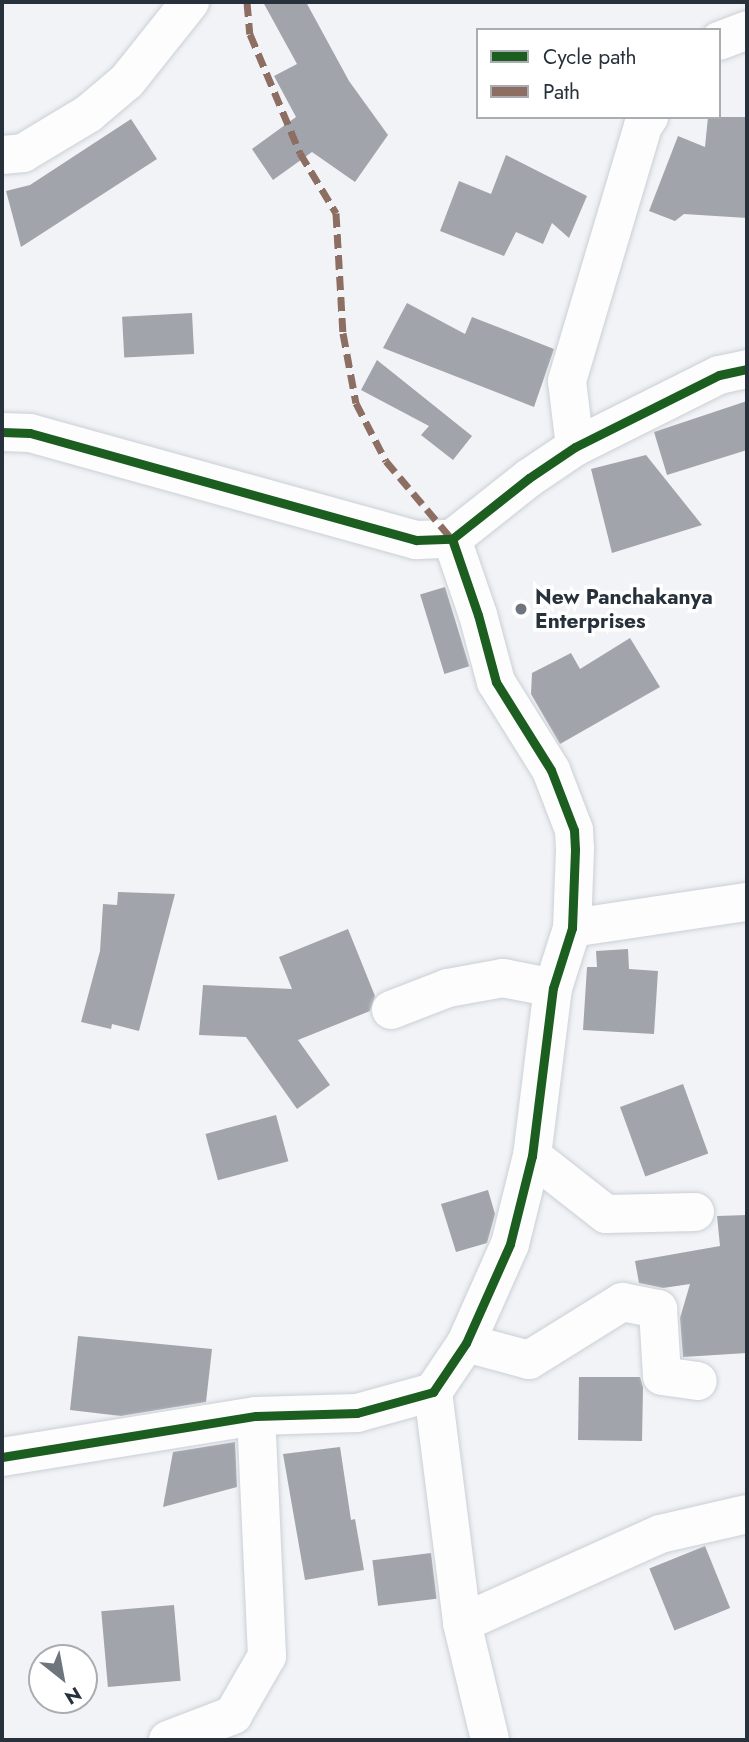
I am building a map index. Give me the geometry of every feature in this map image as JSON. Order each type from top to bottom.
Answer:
[{"type":"street","points":[[2,155],[23,153],[88,114],[127,81],[190,2]]},
{"type":"street","points":[[721,40],[747,30]]},
{"type":"street","points":[[575,447],[567,381],[643,126],[648,119]]},
{"type":"street","points":[[2,432],[30,433],[416,540],[452,539],[529,478],[575,447],[719,375],[747,369]]},
{"type":"street","points":[[2,1457],[256,1416],[357,1413],[433,1392],[466,1343],[510,1244],[532,1156],[553,988],[572,928],[574,830],[551,770],[496,682],[478,615],[452,539]]},
{"type":"street","points":[[572,928],[747,902]]},
{"type":"street","points":[[391,1010],[448,988],[503,978],[553,988]]},
{"type":"street","points":[[532,1156],[606,1214],[695,1212]]},
{"type":"street","points":[[466,1343],[529,1360],[622,1302],[658,1309],[662,1376],[698,1381]]},
{"type":"street","points":[[433,1392],[462,1623],[490,1740]]},
{"type":"street","points":[[169,1740],[233,1715],[267,1656],[256,1416]]},
{"type":"street","points":[[462,1623],[660,1534],[747,1514]]},
{"type":"building","points":[[263,2],[306,2],[349,81],[388,135],[355,182],[312,152],[273,180],[252,149],[296,117],[274,76],[297,64]]},
{"type":"building","points":[[747,117],[747,218],[684,214],[675,221],[649,211],[678,136],[705,147],[708,119]]},
{"type":"building","points":[[131,119],[157,159],[21,247],[6,191],[30,185]]},
{"type":"building","points":[[506,155],[587,196],[569,238],[552,223],[543,244],[516,232],[504,256],[440,231],[459,181],[491,194]]},
{"type":"building","points":[[407,303],[465,334],[472,317],[554,349],[534,407],[383,348]]},
{"type":"building","points":[[192,313],[194,354],[124,358],[122,317]]},
{"type":"building","points":[[377,360],[472,436],[453,460],[421,435],[429,426],[361,390]]},
{"type":"building","points":[[747,401],[747,450],[667,475],[654,432]]},
{"type":"building","points":[[646,455],[702,525],[612,553],[591,469]]},
{"type":"building","points":[[445,587],[469,666],[444,674],[420,595]]},
{"type":"building","points":[[630,638],[660,687],[560,744],[531,694],[532,673],[571,653],[580,669]]},
{"type":"building","points":[[118,892],[175,894],[139,1031],[112,1024],[111,1029],[81,1022],[100,951],[103,904],[117,905]]},
{"type":"building","points":[[348,929],[375,996],[370,1011],[298,1040],[330,1085],[297,1109],[246,1037],[199,1035],[203,985],[292,989],[279,957]]},
{"type":"building","points":[[628,949],[629,969],[658,971],[654,1034],[583,1030],[587,967],[597,967],[596,951]]},
{"type":"building","points":[[683,1084],[708,1154],[645,1176],[620,1107]]},
{"type":"building","points":[[276,1115],[288,1161],[218,1180],[205,1134]]},
{"type":"building","points":[[488,1190],[495,1214],[487,1243],[456,1252],[441,1204]]},
{"type":"building","points":[[747,1215],[747,1353],[683,1357],[680,1318],[690,1284],[663,1288],[639,1283],[635,1261],[720,1246],[717,1216]]},
{"type":"building","points":[[78,1336],[212,1349],[206,1402],[121,1416],[70,1410]]},
{"type":"building","points":[[579,1377],[640,1377],[643,1387],[642,1441],[578,1440]]},
{"type":"building","points":[[235,1442],[237,1487],[163,1507],[173,1452]]},
{"type":"building","points":[[340,1447],[351,1520],[355,1519],[364,1570],[305,1580],[283,1454]]},
{"type":"building","points":[[705,1546],[730,1608],[674,1631],[649,1568]]},
{"type":"building","points":[[431,1553],[437,1599],[378,1606],[372,1560]]},
{"type":"building","points":[[174,1605],[181,1681],[108,1687],[101,1611]]},
{"type":"marked path","points":[[247,2],[250,34],[300,153],[336,213],[343,333],[356,403],[386,461],[452,539]]},
{"type":"cycle path","points":[[2,1457],[256,1416],[357,1413],[433,1392],[466,1343],[510,1244],[532,1156],[553,988],[572,928],[575,849],[574,830],[551,770],[496,682],[478,615],[452,539],[529,478],[575,447],[719,375],[747,369]]},
{"type":"cycle path","points":[[2,432],[30,433],[416,540],[452,539]]},
{"type":"place","name":"New Panchakanya Enterprises","points":[[521,609]]}]
